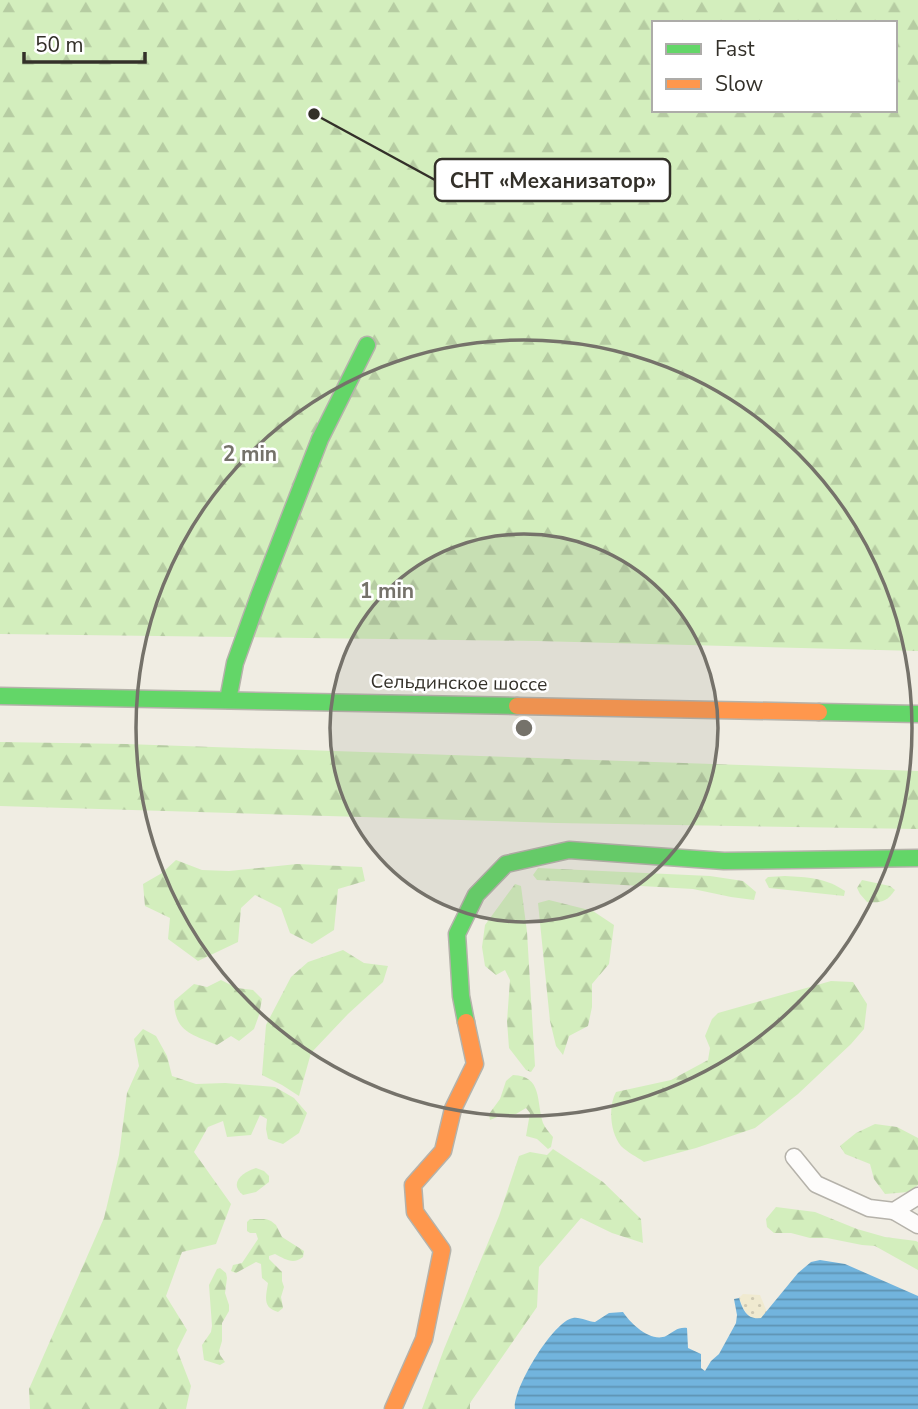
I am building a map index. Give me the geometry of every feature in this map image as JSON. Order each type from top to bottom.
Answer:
[{"type":"street","points":[[228,699],[235,663],[320,439],[367,345]]},
{"type":"street","name":"Сельдинское шоссе","points":[[0,696],[918,714]]},
{"type":"street","points":[[393,1409],[424,1339],[442,1250],[415,1212],[413,1185],[443,1151],[453,1109],[475,1064],[461,996],[457,934],[476,895],[506,864],[569,850],[724,861],[918,858]]},
{"type":"street","points":[[794,1157],[816,1184],[869,1208],[894,1211],[918,1225]]},
{"type":"street","points":[[894,1211],[918,1196]]},
{"type":"green space","points":[[0,0],[918,0],[918,651],[537,641],[0,634]]},
{"type":"green space","points":[[0,742],[918,771],[918,829],[556,823],[0,806]]},
{"type":"green space","points":[[176,860],[202,870],[229,871],[297,864],[362,867],[365,881],[338,889],[334,930],[312,944],[290,933],[281,908],[255,895],[241,908],[238,942],[198,961],[168,939],[170,918],[145,906],[143,884],[162,873]]},
{"type":"green space","points":[[538,868],[710,876],[743,881],[756,892],[754,900],[693,889],[537,880],[533,875]]},
{"type":"green space","points":[[785,876],[823,881],[845,891],[844,896],[769,888],[765,880],[768,877]]},
{"type":"green space","points":[[862,880],[890,886],[895,890],[883,901],[867,902],[857,888]]},
{"type":"green space","points":[[515,884],[521,886],[527,932],[535,1066],[531,1072],[526,1070],[509,1048],[507,1021],[510,980],[505,970],[496,975],[485,966],[482,947],[485,925]]},
{"type":"green space","points":[[549,900],[593,911],[614,925],[609,964],[592,984],[592,1007],[588,1026],[569,1036],[563,1055],[556,1046],[550,1021],[538,903]]},
{"type":"green space","points":[[343,950],[364,963],[388,966],[383,982],[311,1053],[299,1096],[262,1075],[266,1025],[291,977],[308,962]]},
{"type":"green space","points":[[221,980],[237,988],[253,990],[262,999],[254,1029],[239,1041],[231,1036],[217,1045],[193,1035],[181,1026],[174,1001],[194,984],[207,987]]},
{"type":"green space","points":[[831,981],[853,982],[867,1004],[864,1029],[798,1094],[755,1128],[644,1162],[617,1141],[611,1119],[616,1092],[671,1080],[708,1060],[710,1048],[705,1036],[712,1019],[718,1013]]},
{"type":"green space","points":[[143,1029],[156,1036],[167,1056],[172,1076],[196,1084],[275,1087],[294,1098],[307,1113],[299,1133],[283,1144],[268,1139],[267,1119],[260,1115],[251,1135],[227,1137],[223,1121],[208,1127],[194,1152],[231,1204],[216,1244],[182,1252],[166,1296],[187,1330],[177,1350],[191,1386],[186,1409],[30,1409],[29,1389],[104,1218],[119,1155],[127,1093],[139,1066],[134,1039]]},
{"type":"green space","points":[[513,1075],[523,1076],[534,1085],[543,1123],[553,1137],[548,1149],[537,1139],[526,1136],[530,1113],[526,1108],[516,1114],[502,1115],[490,1120],[489,1114],[500,1099],[506,1081]]},
{"type":"green space","points":[[875,1124],[897,1127],[918,1138],[918,1185],[908,1192],[885,1194],[874,1179],[870,1164],[845,1154],[840,1146],[856,1133]]},
{"type":"green space","points":[[553,1149],[603,1182],[641,1219],[643,1243],[612,1233],[581,1218],[539,1267],[537,1307],[470,1403],[470,1409],[422,1409],[499,1216],[519,1156],[530,1152],[547,1155]]},
{"type":"green space","points":[[256,1168],[269,1176],[269,1182],[256,1192],[243,1195],[237,1182],[246,1172]]},
{"type":"green space","points":[[776,1207],[815,1212],[857,1229],[885,1237],[916,1241],[918,1270],[875,1246],[791,1233],[774,1233],[767,1227],[766,1219]]},
{"type":"green space","points":[[250,1219],[271,1221],[282,1237],[304,1251],[303,1257],[296,1261],[275,1254],[269,1256],[282,1272],[283,1308],[278,1312],[267,1304],[268,1283],[262,1278],[261,1264],[256,1262],[236,1273],[231,1271],[233,1265],[242,1263],[258,1239],[256,1233],[247,1231],[247,1222]]},
{"type":"green space","points":[[220,1268],[226,1273],[225,1293],[229,1311],[222,1323],[219,1351],[225,1362],[220,1365],[204,1360],[202,1345],[212,1326],[209,1285]]},
{"type":"sand","points":[[743,1294],[760,1295],[767,1312],[757,1319],[750,1317],[739,1298]]},
{"type":"water","points":[[820,1260],[845,1264],[918,1296],[918,1409],[515,1409],[520,1387],[535,1358],[555,1331],[573,1318],[595,1322],[609,1313],[623,1312],[636,1326],[654,1337],[666,1336],[678,1329],[687,1328],[688,1348],[701,1354],[701,1368],[705,1371],[719,1354],[736,1323],[734,1299],[739,1298],[749,1316],[761,1318],[798,1273],[811,1262]]},
{"type":"traffic: fast","points":[[228,700],[235,663],[320,439],[367,345]]},
{"type":"traffic: fast","points":[[0,696],[517,706]]},
{"type":"traffic: fast","points":[[819,712],[918,714]]},
{"type":"traffic: fast","points":[[466,1022],[461,996],[457,934],[476,895],[506,864],[569,850],[724,861],[918,858]]},
{"type":"traffic: slow","points":[[517,706],[819,712]]},
{"type":"traffic: slow","points":[[393,1409],[424,1339],[442,1250],[415,1212],[413,1185],[443,1151],[453,1109],[475,1064],[466,1022]]},
{"type":"place","name":"СНТ «Механизатор»","points":[[314,114]]}]
